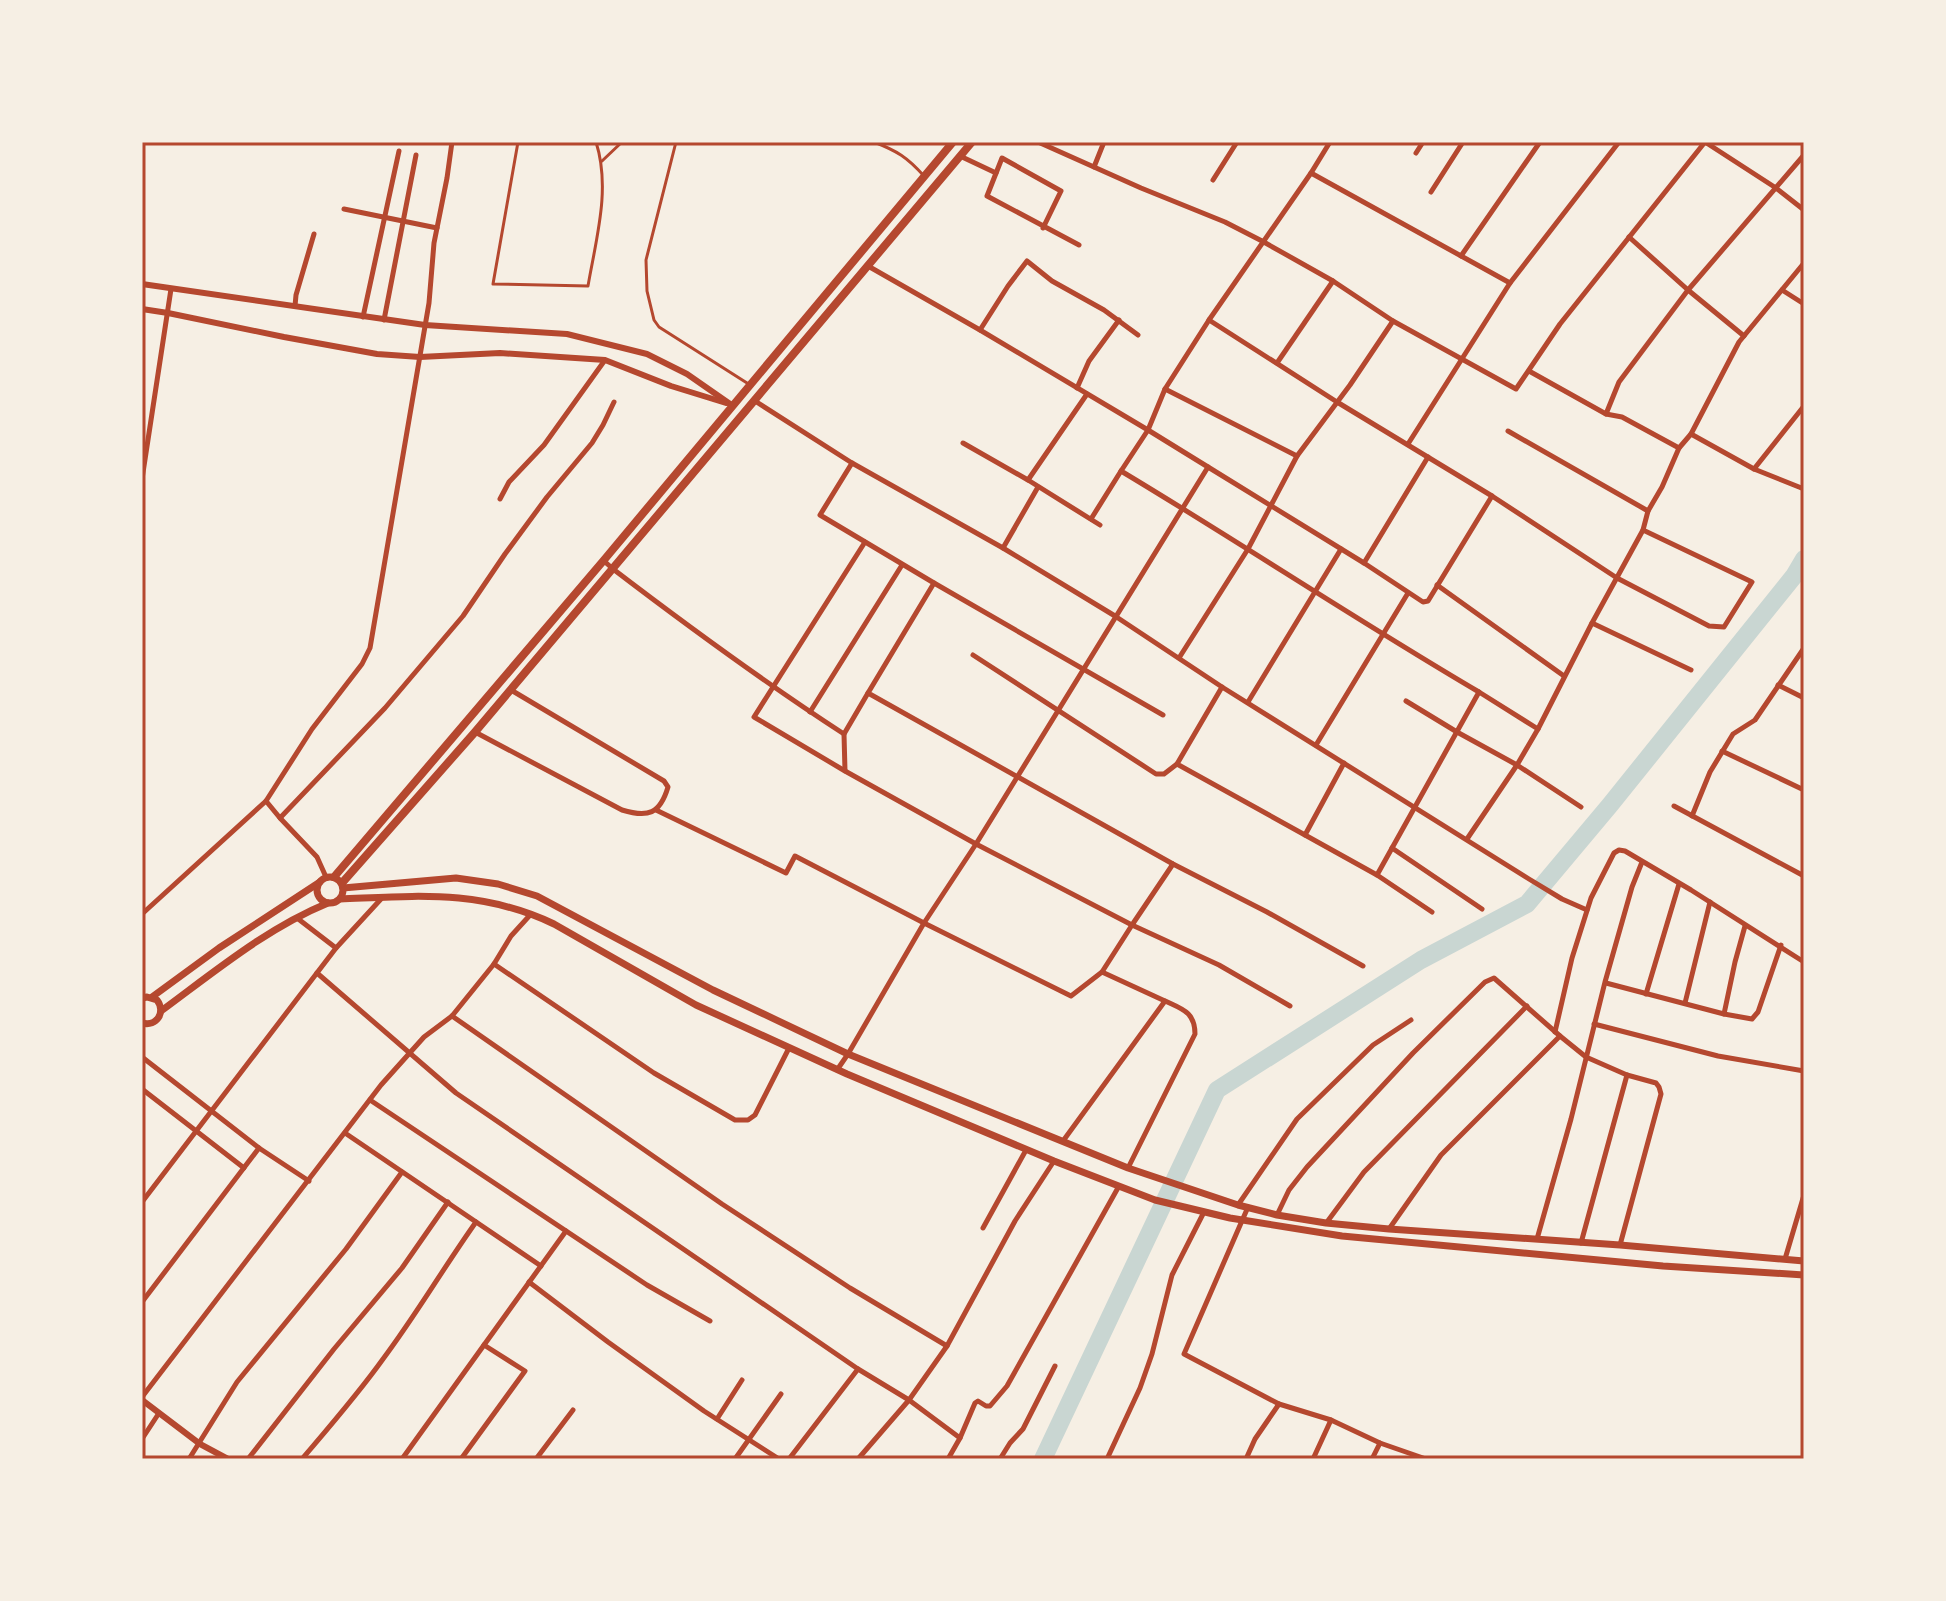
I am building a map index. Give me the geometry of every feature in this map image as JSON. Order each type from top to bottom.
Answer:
[{"type":"main road","points":[[333,882],[953,142]]},
{"type":"main road","points":[[142,1023],[154,1023],[161,1011],[160,1005],[145,997],[219,948],[333,882],[475,732],[972,142]]},
{"type":"main road","points":[[924,176],[934,184]]},
{"type":"main road","points":[[744,393],[754,401]]},
{"type":"main road","points":[[733,406],[743,413]]},
{"type":"main road","points":[[328,903],[319,897],[317,887],[333,882],[456,878],[498,884],[537,896],[713,990],[848,1054],[1128,1168],[1277,1215],[1389,1229],[1804,1261]]},
{"type":"main road","points":[[333,882],[340,899]]},
{"type":"main road","points":[[161,1011],[278,929],[328,903],[340,899],[467,898],[532,913],[696,1005],[789,1048],[1026,1150],[1155,1200],[1244,1221],[1342,1236],[1648,1265],[1804,1275]]},
{"type":"street","points":[[142,914],[266,801],[312,729],[362,664],[370,648],[429,303],[434,243],[452,142]]},
{"type":"street","points":[[1038,142],[1225,222],[1262,241],[1333,281],[1393,321],[1516,389],[1560,324],[1705,142],[1804,210]]},
{"type":"street","points":[[1093,167],[1104,142]]},
{"type":"street","points":[[1213,180],[1237,142]]},
{"type":"street","points":[[1091,519],[1148,430],[1165,389],[1330,142]]},
{"type":"street","points":[[1416,153],[1423,142]]},
{"type":"street","points":[[1431,192],[1463,142]]},
{"type":"street","points":[[1461,256],[1540,142]]},
{"type":"street","points":[[1408,444],[1510,283],[1619,142]]},
{"type":"street","points":[[363,317],[399,151]]},
{"type":"street","points":[[384,320],[416,155]]},
{"type":"street","points":[[1606,414],[1619,382],[1688,290],[1804,155]]},
{"type":"street","points":[[960,156],[996,173]]},
{"type":"street","points":[[1043,228],[1061,191],[1002,158],[987,196],[1043,228],[1079,245]]},
{"type":"street","points":[[1311,173],[1510,283]]},
{"type":"street","points":[[344,209],[437,228]]},
{"type":"street","points":[[294,307],[314,234]]},
{"type":"street","points":[[1629,237],[1744,336]]},
{"type":"street","points":[[980,330],[1027,261],[1060,287],[1119,320],[1138,335]]},
{"type":"street","points":[[1467,839],[1538,729],[1643,530],[1648,511],[1679,448],[1691,434],[1739,342],[1804,263]]},
{"type":"street","points":[[868,266],[1148,430],[1423,602],[1428,601],[1492,496]]},
{"type":"street","points":[[1277,363],[1333,281]]},
{"type":"street","points":[[142,284],[425,325],[567,334],[647,354],[687,374],[733,406]]},
{"type":"street","points":[[142,479],[171,289]]},
{"type":"street","points":[[1782,290],[1804,304]]},
{"type":"street","points":[[142,309],[377,354],[420,357],[500,353],[605,360],[733,406]]},
{"type":"street","points":[[1077,388],[1089,361],[1119,320]]},
{"type":"street","points":[[1209,320],[1492,496],[1617,578],[1709,626],[1724,627],[1752,582],[1643,530]]},
{"type":"street","points":[[1179,658],[1248,549],[1297,456],[1393,321]]},
{"type":"street","points":[[500,499],[509,482],[544,445],[605,360]]},
{"type":"street","points":[[1529,371],[1606,414],[1622,417],[1679,448]]},
{"type":"street","points":[[1165,389],[1297,456]]},
{"type":"street","points":[[1028,480],[1087,394]]},
{"type":"street","points":[[754,401],[852,463],[1003,548],[1115,616],[1222,687],[1529,879],[1587,910]]},
{"type":"street","points":[[280,818],[385,708],[463,616],[522,531],[592,443],[614,402]]},
{"type":"street","points":[[1754,469],[1804,406]]},
{"type":"street","points":[[1508,431],[1648,511]]},
{"type":"street","points":[[1691,434],[1754,469],[1804,489]]},
{"type":"street","points":[[963,443],[1100,525]]},
{"type":"street","points":[[1364,563],[1428,457]]},
{"type":"street","points":[[852,463],[820,515],[1163,715]]},
{"type":"street","points":[[837,1070],[924,923],[1208,467]]},
{"type":"street","points":[[1121,471],[1538,729]]},
{"type":"street","points":[[1003,548],[1039,487]]},
{"type":"street","points":[[865,542],[754,717],[976,844],[1132,925],[1219,965],[1290,1006]]},
{"type":"street","points":[[1248,702],[1341,549]]},
{"type":"street","points":[[604,560],[705,639],[844,734]]},
{"type":"street","points":[[810,712],[902,565]]},
{"type":"street","points":[[845,771],[844,734],[934,583]]},
{"type":"street","points":[[1437,585],[1564,676]]},
{"type":"street","points":[[1316,745],[1408,593]]},
{"type":"street","points":[[1592,623],[1691,670]]},
{"type":"street","points":[[1692,816],[1710,772],[1733,734],[1755,720],[1804,648]]},
{"type":"street","points":[[973,655],[1156,774],[1164,774],[1177,764],[1222,687]]},
{"type":"street","points":[[1778,685],[1804,698]]},
{"type":"street","points":[[475,732],[622,810],[645,814],[656,810],[668,787],[664,781],[510,690]]},
{"type":"street","points":[[1377,875],[1479,692]]},
{"type":"street","points":[[868,693],[1173,864],[1363,966]]},
{"type":"street","points":[[1406,701],[1517,765],[1581,807]]},
{"type":"street","points":[[1722,751],[1804,790]]},
{"type":"street","points":[[1305,835],[1344,763]]},
{"type":"street","points":[[1177,764],[1377,875],[1432,912]]},
{"type":"street","points":[[266,801],[317,857],[333,882]]},
{"type":"street","points":[[1674,806],[1804,876]]},
{"type":"street","points":[[656,810],[786,873],[795,856],[1071,996],[1102,972],[1173,864]]},
{"type":"street","points":[[1392,848],[1482,909]]},
{"type":"street","points":[[1389,1229],[1441,1155],[1557,1034],[1572,958],[1587,910],[1616,851],[1625,851],[1725,910],[1804,962]]},
{"type":"street","points":[[1537,1240],[1605,982],[1642,862]]},
{"type":"street","points":[[1646,994],[1679,884]]},
{"type":"street","points":[[142,1202],[336,948],[382,898]]},
{"type":"street","points":[[1685,1003],[1710,902]]},
{"type":"street","points":[[228,1459],[200,1444],[142,1399],[370,1100],[424,1037],[452,1016],[494,964],[511,936],[532,913]]},
{"type":"street","points":[[297,918],[336,948]]},
{"type":"street","points":[[1724,1014],[1745,926]]},
{"type":"street","points":[[1605,982],[1747,1019],[1755,1017],[1781,945]]},
{"type":"street","points":[[494,964],[654,1073],[735,1120],[748,1120],[755,1115],[789,1048]]},
{"type":"street","points":[[1102,972],[1165,1001],[1193,1018],[1195,1034],[1128,1168]]},
{"type":"street","points":[[317,973],[456,1093],[858,1369],[909,1400],[960,1438]]},
{"type":"street","points":[[1277,1215],[1289,1190],[1307,1167],[1413,1053],[1485,982],[1496,978],[1586,1057],[1627,1075],[1656,1083],[1659,1087],[1661,1094],[1620,1245]]},
{"type":"street","points":[[1062,1142],[1165,1001]]},
{"type":"street","points":[[1326,1223],[1364,1172],[1527,1006]]},
{"type":"street","points":[[452,1016],[722,1204],[850,1288],[947,1346]]},
{"type":"street","points":[[1238,1205],[1297,1119],[1373,1045],[1411,1020]]},
{"type":"street","points":[[1594,1024],[1718,1056],[1804,1071]]},
{"type":"street","points":[[142,1057],[259,1148],[309,1181]]},
{"type":"street","points":[[1581,1243],[1627,1075]]},
{"type":"street","points":[[142,1089],[244,1168]]},
{"type":"street","points":[[370,1100],[647,1285],[710,1321]]},
{"type":"street","points":[[345,1133],[541,1266]]},
{"type":"street","points":[[142,1302],[259,1148]]},
{"type":"street","points":[[983,1228],[1026,1150]]},
{"type":"street","points":[[858,1459],[909,1400],[947,1346],[1015,1221],[1054,1161]]},
{"type":"street","points":[[189,1459],[237,1382],[346,1249],[402,1172]]},
{"type":"street","points":[[948,1459],[975,1403],[978,1401],[990,1406],[1007,1386],[1119,1186]]},
{"type":"street","points":[[1785,1259],[1804,1195]]},
{"type":"street","points":[[248,1459],[402,1268],[448,1202]]},
{"type":"street","points":[[1248,1207],[1184,1354],[1279,1404],[1331,1420],[1380,1443],[1425,1459]]},
{"type":"street","points":[[1107,1459],[1152,1354],[1172,1275],[1208,1213]]},
{"type":"street","points":[[302,1459],[383,1360],[476,1222]]},
{"type":"street","points":[[402,1459],[566,1231]]},
{"type":"street","points":[[529,1282],[608,1342],[779,1459]]},
{"type":"street","points":[[461,1459],[525,1371],[484,1345]]},
{"type":"street","points":[[1000,1459],[1023,1429],[1055,1366]]},
{"type":"street","points":[[789,1459],[858,1369]]},
{"type":"street","points":[[717,1419],[742,1380]]},
{"type":"street","points":[[735,1459],[781,1394]]},
{"type":"street","points":[[1246,1459],[1255,1439],[1279,1404]]},
{"type":"street","points":[[536,1459],[573,1410]]},
{"type":"street","points":[[142,1439],[159,1412]]},
{"type":"street","points":[[1313,1459],[1331,1420]]},
{"type":"street","points":[[1372,1459],[1380,1443]]},
{"type":"lane","points":[[518,142],[493,284],[588,286],[603,201],[602,161],[596,142]]},
{"type":"lane","points":[[602,161],[622,142]]},
{"type":"lane","points":[[676,142],[646,260],[647,291],[654,320],[659,327],[750,385]]},
{"type":"lane","points":[[874,142],[909,159],[924,176]]},
{"type":"waterway","points":[[1043,1459],[1217,1090],[1421,960],[1527,904],[1794,576],[1804,559]]}]
